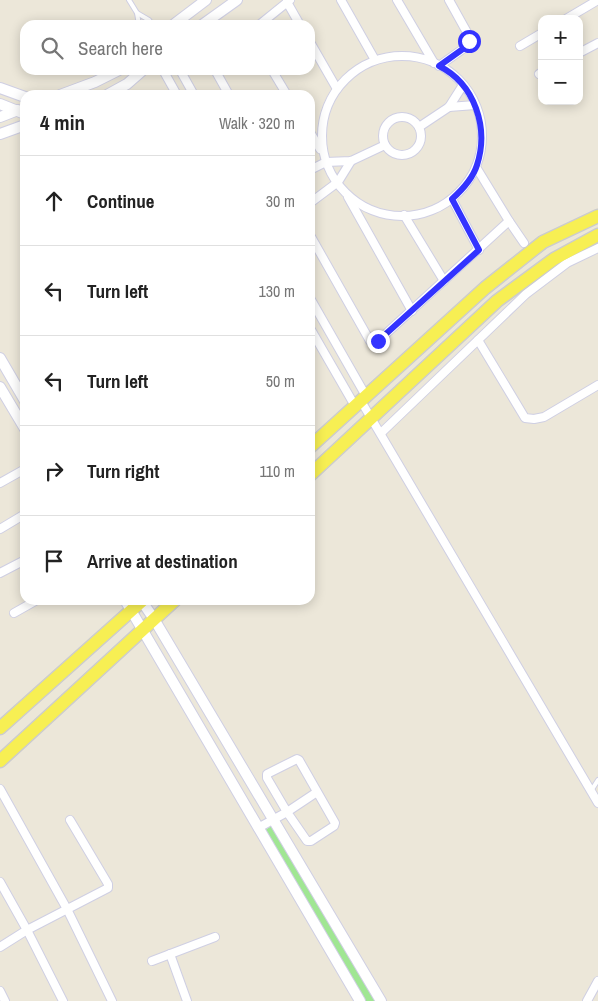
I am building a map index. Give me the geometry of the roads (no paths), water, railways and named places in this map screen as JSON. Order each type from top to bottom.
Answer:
[{"type":"main road","points":[[315,442],[485,288],[543,242],[598,216]]},
{"type":"main road","points":[[315,470],[497,301],[554,259],[598,235]]},
{"type":"main road","points":[[0,728],[128,605]]},
{"type":"main road","points":[[0,760],[169,605]]},
{"type":"street","points":[[180,20],[206,0]]},
{"type":"street","points":[[209,20],[237,0]]},
{"type":"street","points":[[342,0],[375,60]]},
{"type":"street","points":[[396,0],[436,64]]},
{"type":"street","points":[[436,64],[467,46],[469,41],[469,36],[449,0]]},
{"type":"street","points":[[573,15],[598,0]]},
{"type":"street","points":[[265,20],[288,1],[298,20]]},
{"type":"street","points":[[520,46],[538,35]]},
{"type":"street","points":[[583,50],[598,42]]},
{"type":"street","points":[[315,51],[337,89]]},
{"type":"street","points":[[320,148],[322,120],[330,100],[337,89],[352,73],[375,60],[402,56],[436,64],[448,70],[463,85],[476,105],[481,145],[476,167],[463,188],[452,199],[443,205],[420,214],[394,216],[369,210],[348,196]]},
{"type":"street","points":[[73,90],[109,75]]},
{"type":"street","points":[[116,90],[127,84],[137,75]]},
{"type":"street","points":[[166,75],[174,90]]},
{"type":"street","points":[[183,75],[191,90]]},
{"type":"street","points":[[218,75],[226,90]]},
{"type":"street","points":[[275,75],[284,90]]},
{"type":"street","points":[[419,127],[449,107],[463,85]]},
{"type":"street","points":[[0,88],[20,95]]},
{"type":"street","points":[[0,104],[20,110]]},
{"type":"street","points":[[449,107],[476,105]]},
{"type":"street","points":[[0,117],[20,112]]},
{"type":"street","points":[[410,118],[419,127],[421,133],[418,146],[408,154],[395,154],[385,145],[383,140],[384,128],[392,119],[410,118]]},
{"type":"street","points":[[0,134],[20,127]]},
{"type":"street","points":[[315,140],[412,311]]},
{"type":"street","points":[[315,168],[326,162],[351,160],[385,145]]},
{"type":"street","points":[[315,199],[338,182],[351,160]]},
{"type":"street","points":[[476,167],[524,243]]},
{"type":"street","points":[[452,199],[479,250]]},
{"type":"street","points":[[404,215],[444,281]]},
{"type":"street","points":[[315,244],[370,340],[374,343],[412,311],[509,221]]},
{"type":"street","points":[[381,433],[526,294],[567,263],[598,248]]},
{"type":"street","points":[[315,308],[361,401]]},
{"type":"street","points":[[315,335],[372,417],[598,803]]},
{"type":"street","points":[[478,340],[526,418],[544,417],[598,385]]},
{"type":"street","points":[[0,358],[20,392]]},
{"type":"street","points":[[0,387],[20,421]]},
{"type":"street","points":[[0,483],[20,472]]},
{"type":"street","points":[[0,529],[20,517]]},
{"type":"street","points":[[0,573],[20,563]]},
{"type":"street","points":[[14,613],[28,605]]},
{"type":"street","points":[[128,605],[360,1001]]},
{"type":"street","points":[[145,605],[381,1001]]},
{"type":"street","points":[[296,759],[299,760],[335,824],[310,841],[307,841],[287,812],[267,778],[267,774],[296,759]]},
{"type":"street","points":[[0,789],[67,909],[112,1001]]},
{"type":"street","points":[[258,828],[317,792]]},
{"type":"street","points":[[0,947],[27,930],[107,889],[108,886],[70,820]]},
{"type":"street","points":[[0,882],[63,1001]]},
{"type":"street","points":[[152,962],[215,937]]},
{"type":"street","points":[[170,954],[187,1001]]},
{"type":"street","points":[[588,1001],[598,981]]},
{"type":"street","points":[[0,991],[5,1001]]},
{"type":"lane","points":[[129,0],[137,13],[138,20]]},
{"type":"lane","points":[[137,13],[149,20]]},
{"type":"lane","points":[[591,791],[598,780]]}]
